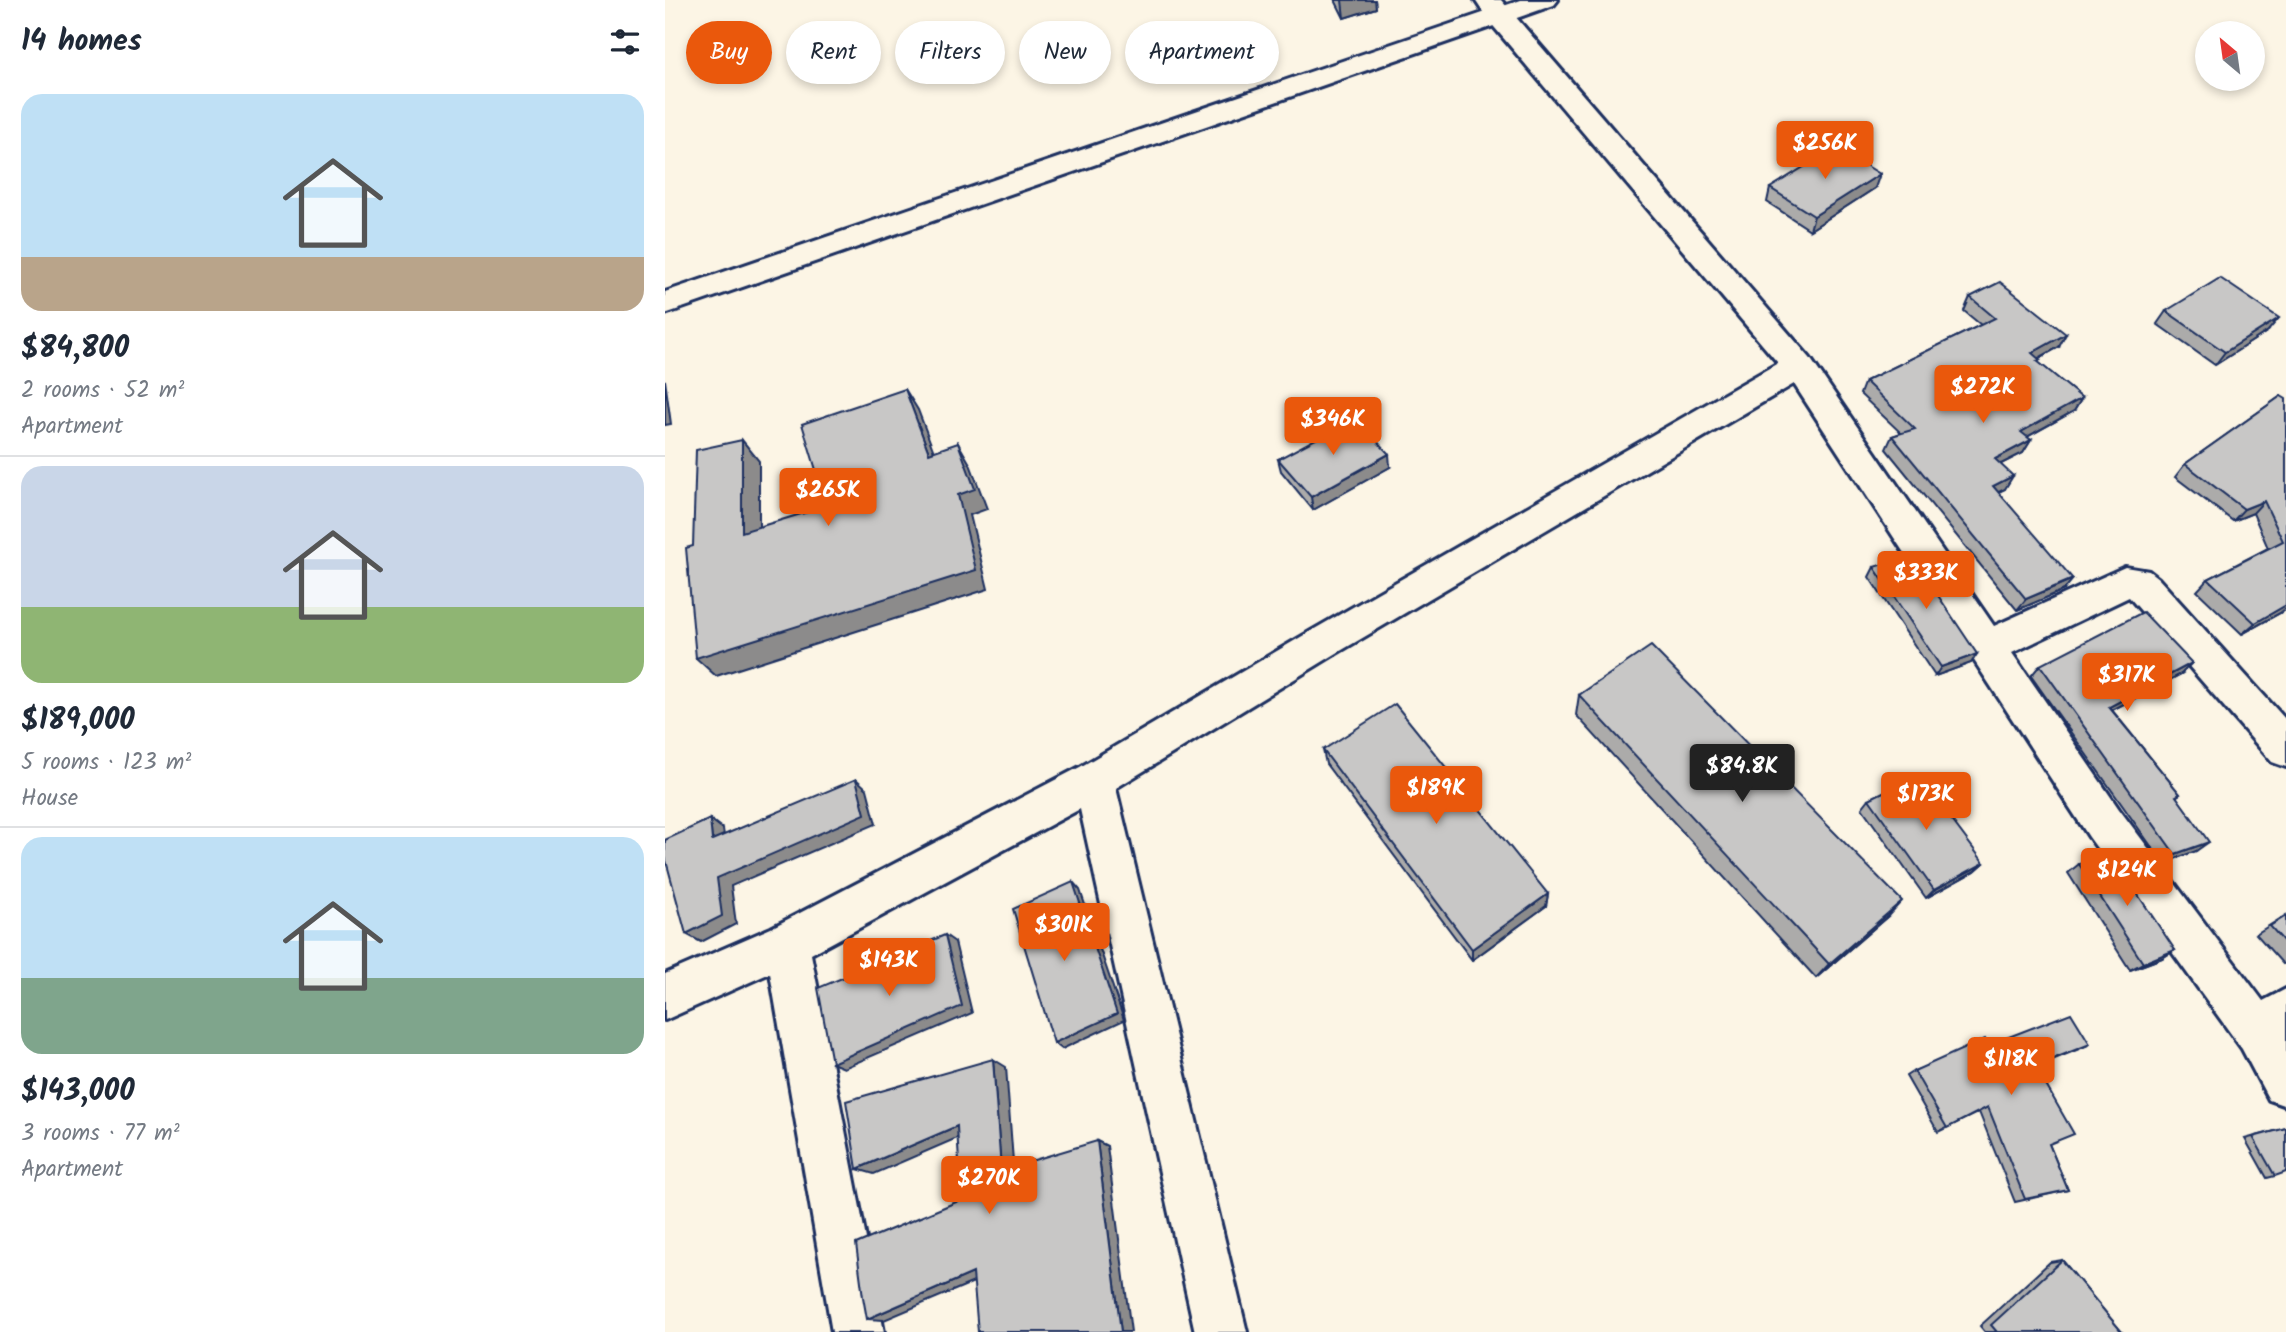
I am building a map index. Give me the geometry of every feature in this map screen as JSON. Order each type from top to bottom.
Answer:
[{"type":"street","points":[[665,303],[1493,8],[1545,0]]},
{"type":"street","points":[[1493,8],[1799,366],[2104,823],[2272,1022],[2286,1083]]},
{"type":"street","points":[[665,997],[786,943],[1094,780],[1335,635],[1799,366]]},
{"type":"street","points":[[1988,647],[2126,582],[2136,582],[2286,749]]},
{"type":"street","points":[[1094,780],[1221,1332]]},
{"type":"street","points":[[786,943],[858,1332]]},
{"type":"building","points":[[1836,147],[1880,174],[1814,216],[1770,188]]},
{"type":"building","points":[[2220,278],[2279,318],[2225,352],[2166,311]]},
{"type":"building","points":[[2000,282],[2066,334],[2032,353],[2040,360],[2037,361],[2082,398],[2021,432],[2031,440],[1995,459],[2013,476],[1993,486],[2073,579],[2026,599],[1892,436],[1915,429],[1865,381],[1995,318],[1970,297]]},
{"type":"building","points":[[905,389],[929,453],[958,443],[975,489],[958,495],[976,570],[696,658],[686,548],[693,546],[696,450],[742,440],[742,532],[827,506],[802,424]]},
{"type":"building","points":[[2281,396],[2286,399],[2286,605],[2255,623],[2208,579],[2283,541],[2264,501],[2244,509],[2185,464]]},
{"type":"building","points":[[1355,418],[1389,454],[1311,497],[1278,459]]},
{"type":"building","points":[[1911,555],[1977,654],[1941,667],[1874,567]]},
{"type":"building","points":[[2143,612],[2192,663],[2109,707],[2180,794],[2176,796],[2209,842],[2175,854],[2040,665]]},
{"type":"building","points":[[1651,646],[1902,901],[1829,964],[1579,695]]},
{"type":"building","points":[[1395,704],[1548,894],[1472,949],[1323,750]]},
{"type":"building","points":[[1918,775],[1984,863],[1934,890],[1869,799]]},
{"type":"building","points":[[856,779],[865,814],[717,878],[722,916],[686,934],[665,857],[665,840],[710,819],[712,840]]},
{"type":"building","points":[[2110,853],[2175,950],[2143,963],[2079,864]]},
{"type":"building","points":[[1073,882],[1117,1014],[1054,1043],[1013,909]]},
{"type":"building","points":[[2286,916],[2286,944],[2270,926]]},
{"type":"building","points":[[945,935],[962,1006],[832,1063],[818,988]]},
{"type":"building","points":[[2071,1013],[2090,1044],[2035,1066],[2074,1134],[2049,1144],[2068,1190],[2025,1199],[1988,1107],[1947,1128],[1914,1071],[1985,1039],[1988,1045]]},
{"type":"building","points":[[993,1059],[1001,1170],[1097,1141],[1121,1332],[978,1332],[973,1273],[867,1319],[856,1244],[961,1200],[957,1126],[857,1169],[846,1101]]},
{"type":"building","points":[[2286,1128],[2286,1172],[2275,1176],[2253,1137]]},
{"type":"building","points":[[2062,1260],[2122,1332],[1997,1332],[1991,1325]]}]
